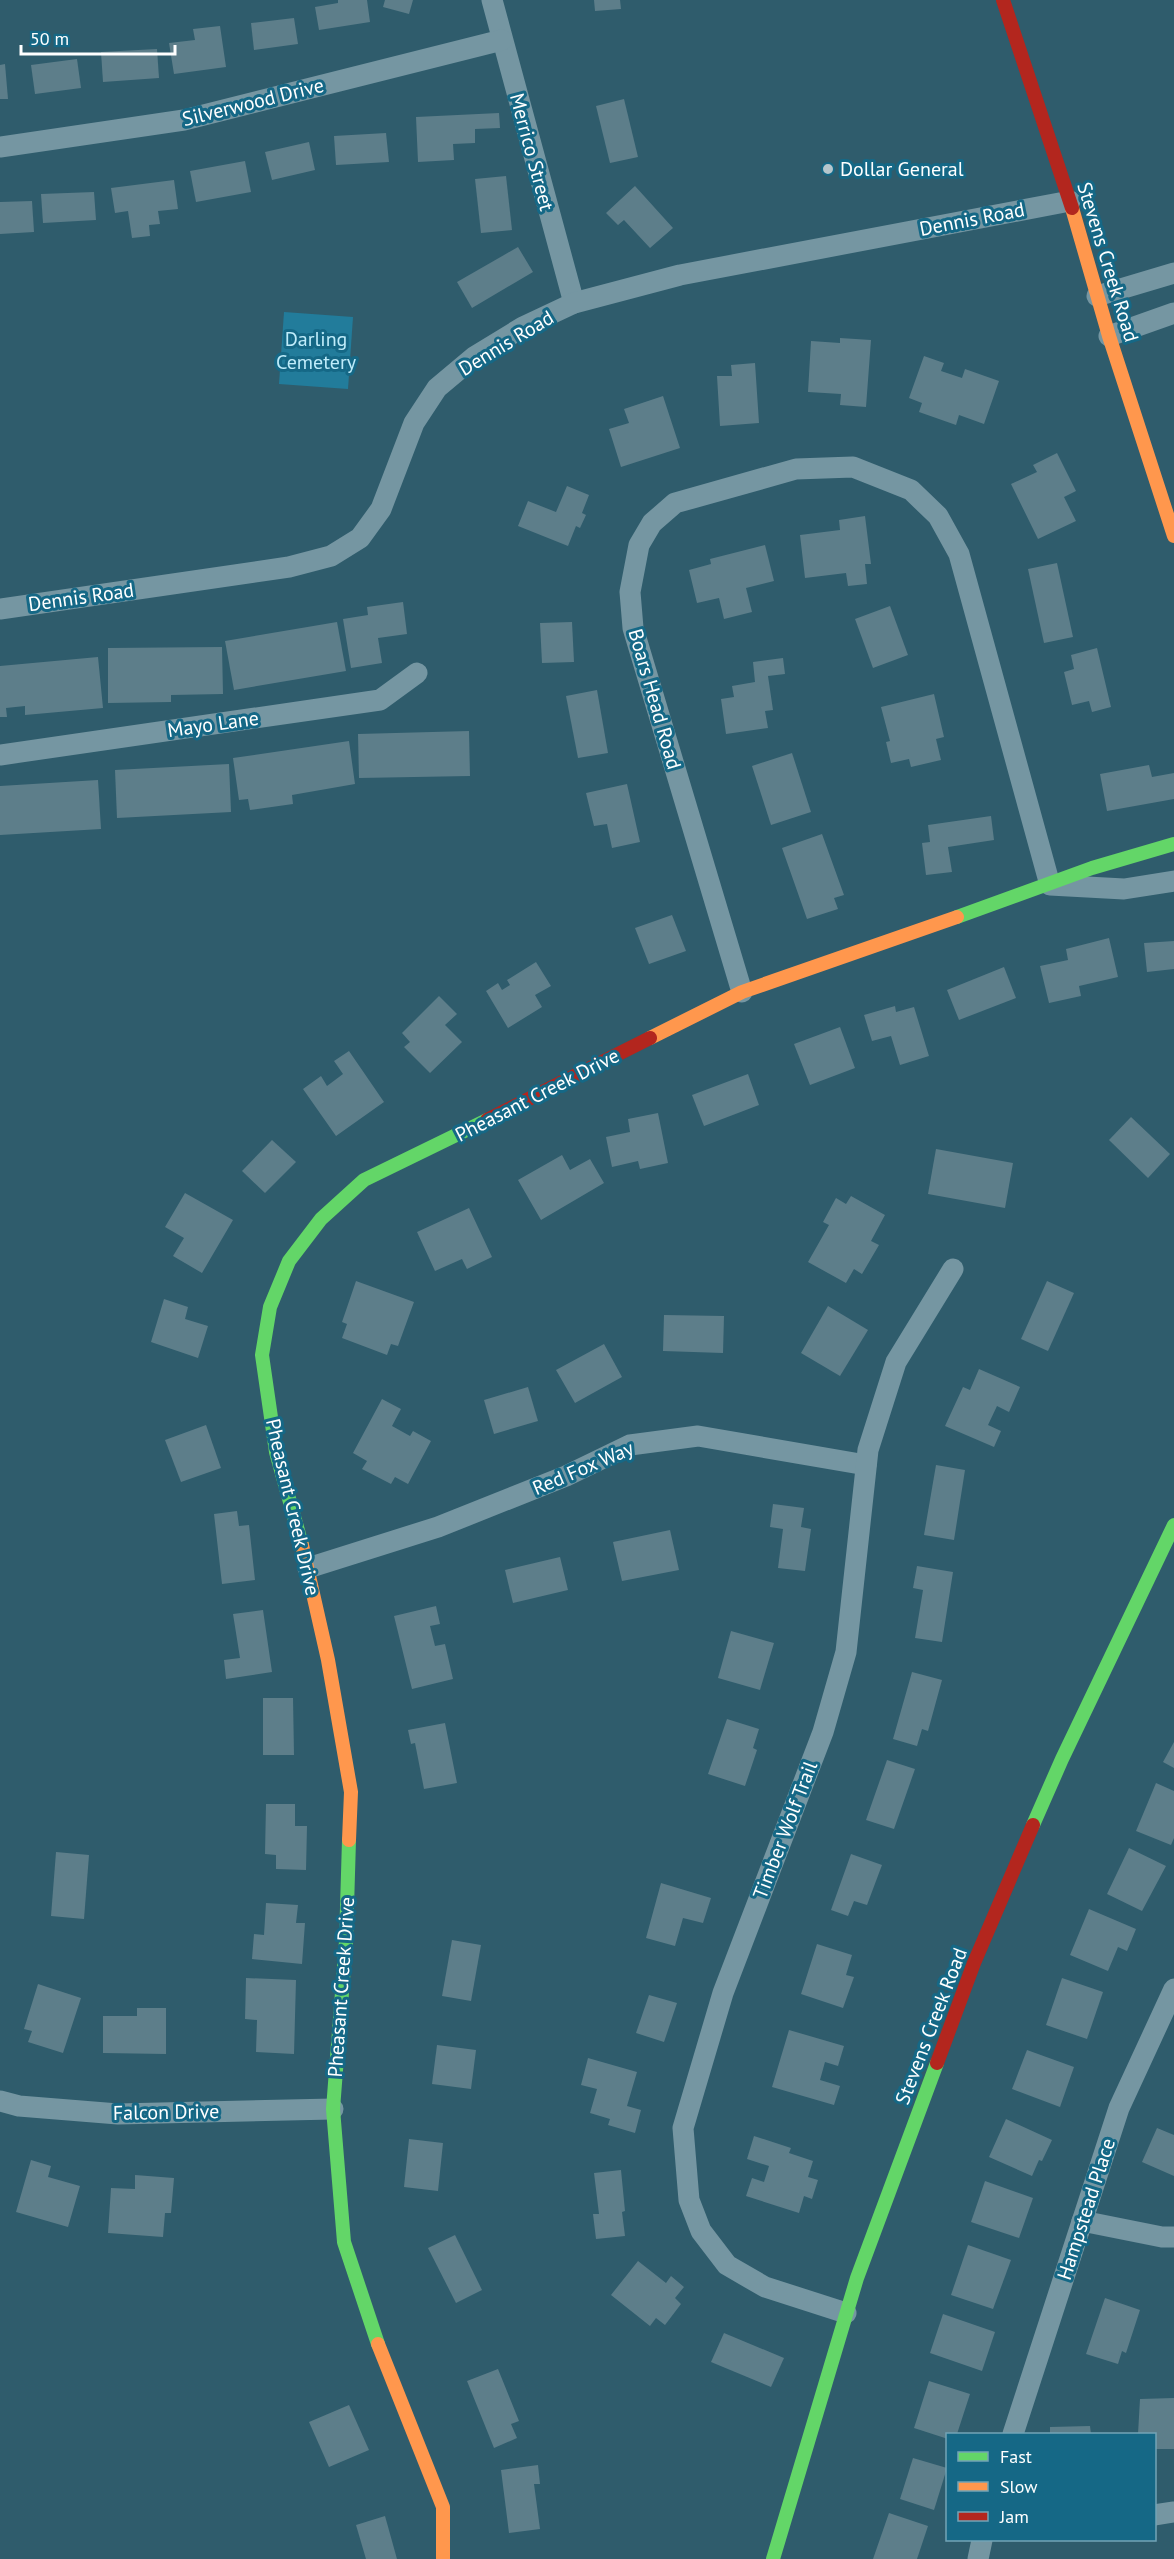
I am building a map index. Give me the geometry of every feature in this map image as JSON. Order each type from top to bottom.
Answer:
[{"type":"street","name":"Merrico Street","points":[[492,0],[574,303]]},
{"type":"street","name":"Stevens Creek Road","points":[[1003,0],[1070,201],[1109,336],[1174,536]]},
{"type":"street","name":"Silverwood Drive","points":[[0,147],[184,120],[502,40]]},
{"type":"street","name":"Dennis Road","points":[[0,609],[289,567],[331,556],[360,538],[381,509],[414,423],[437,388],[474,357],[523,327],[574,303],[680,275],[1070,201]]},
{"type":"street","points":[[1097,296],[1174,273]]},
{"type":"street","points":[[1109,336],[1174,312]]},
{"type":"street","name":"Boars Head Road","points":[[742,992],[633,628],[630,592],[639,545],[652,523],[675,503],[796,469],[853,467],[911,490],[938,516],[959,554],[1050,885]]},
{"type":"street","name":"Mayo Lane","points":[[0,755],[380,700],[417,673]]},
{"type":"street","points":[[1166,846],[1170,882]]},
{"type":"street","name":"Pheasant Creek Drive","points":[[443,2559],[443,2508],[382,2356],[344,2242],[333,2109],[346,1941],[351,1792],[328,1660],[308,1568],[276,1452],[262,1355],[270,1307],[289,1261],[314,1228],[364,1180],[742,992],[1050,885],[1092,868],[1166,846]]},
{"type":"street","name":"Pheasant Creek Drive","points":[[1050,885],[1124,889],[1170,882]]},
{"type":"street","name":"Timber Wolf Trail","points":[[846,2313],[765,2287],[727,2265],[701,2231],[689,2200],[683,2128],[723,1993],[823,1732],[846,1652],[868,1450],[896,1362],[953,1269]]},
{"type":"street","name":"Red Fox Way","points":[[308,1568],[438,1527],[566,1476],[630,1445],[698,1436],[866,1465]]},
{"type":"street","name":"Stevens Creek Road","points":[[772,2559],[846,2313],[974,1963],[1062,1759],[1174,1525]]},
{"type":"street","name":"Hampstead Place","points":[[1013,2433],[1119,2108],[1174,1989]]},
{"type":"street","name":"Falcon Drive","points":[[0,2101],[19,2106],[118,2114],[333,2109]]},
{"type":"street","points":[[1082,2221],[1162,2237],[1174,2237]]},
{"type":"street","points":[[1156,2515],[1174,2511]]},
{"type":"street","points":[[978,2559],[982,2541]]},
{"type":"green space","name":"Darling Cemetery","points":[[284,312],[353,317],[348,389],[279,384]]},
{"type":"building","points":[[338,0],[367,0],[370,22],[319,30],[315,7],[338,3]]},
{"type":"building","points":[[385,0],[413,0],[409,14],[383,7]]},
{"type":"building","points":[[594,0],[620,0],[621,9],[595,11]]},
{"type":"building","points":[[294,18],[298,44],[254,50],[251,23]]},
{"type":"building","points":[[220,26],[226,67],[174,74],[169,43],[195,40],[193,29]]},
{"type":"building","points":[[157,49],[159,78],[103,82],[101,52]]},
{"type":"building","points":[[77,59],[81,88],[35,94],[31,65]]},
{"type":"building","points":[[5,64],[8,99],[0,99],[0,65]]},
{"type":"building","points":[[624,99],[638,157],[610,163],[596,106]]},
{"type":"building","points":[[499,113],[500,128],[475,129],[475,143],[453,144],[454,160],[418,162],[416,117]]},
{"type":"building","points":[[386,133],[389,162],[336,165],[334,136]]},
{"type":"building","points":[[309,142],[315,170],[272,180],[265,152]]},
{"type":"building","points":[[245,161],[251,192],[196,202],[190,171]]},
{"type":"building","points":[[506,176],[512,230],[481,233],[475,179]]},
{"type":"building","points":[[174,180],[178,209],[158,211],[160,224],[149,225],[150,236],[132,238],[128,211],[115,213],[111,188]]},
{"type":"building","points":[[635,186],[673,228],[650,248],[624,220],[618,225],[606,213]]},
{"type":"building","points":[[94,192],[96,220],[43,223],[41,194]]},
{"type":"building","points":[[32,201],[34,232],[0,234],[0,202]]},
{"type":"building","points":[[518,247],[533,272],[472,308],[457,282]]},
{"type":"building","points":[[840,338],[871,340],[866,407],[840,405],[841,394],[808,392],[811,341],[840,343]]},
{"type":"building","points":[[924,356],[944,363],[941,371],[962,378],[965,369],[999,381],[984,424],[959,415],[956,425],[919,412],[922,403],[909,398]]},
{"type":"building","points":[[755,363],[759,423],[720,426],[717,376],[732,376],[731,365]]},
{"type":"building","points":[[663,396],[680,448],[621,467],[609,429],[629,423],[624,409]]},
{"type":"building","points":[[1057,453],[1076,491],[1064,497],[1076,521],[1038,539],[1011,484],[1037,472],[1033,465]]},
{"type":"building","points":[[567,486],[589,495],[582,513],[586,515],[580,528],[576,526],[568,546],[518,526],[528,501],[556,512]]},
{"type":"building","points":[[865,516],[871,564],[865,564],[867,584],[848,586],[846,573],[805,578],[800,535],[840,530],[839,520]]},
{"type":"building","points":[[765,545],[774,581],[746,588],[752,612],[724,619],[719,598],[697,603],[689,570],[711,564],[710,559]]},
{"type":"building","points":[[1057,563],[1073,637],[1044,643],[1028,569]]},
{"type":"building","points":[[403,602],[407,634],[378,638],[382,663],[351,668],[343,619],[368,615],[367,607]]},
{"type":"building","points":[[890,606],[908,655],[873,668],[855,619]]},
{"type":"building","points":[[337,622],[346,671],[234,690],[225,641]]},
{"type":"building","points":[[572,622],[574,662],[542,663],[540,623]]},
{"type":"building","points":[[222,647],[223,694],[171,695],[171,702],[108,703],[108,648]]},
{"type":"building","points":[[1097,648],[1111,707],[1092,712],[1089,701],[1072,705],[1064,672],[1074,669],[1071,655]]},
{"type":"building","points":[[98,657],[103,708],[25,715],[25,706],[6,708],[7,717],[0,717],[0,666]]},
{"type":"building","points":[[783,658],[785,674],[768,676],[773,710],[765,711],[768,728],[726,734],[721,699],[734,697],[732,686],[755,682],[753,662]]},
{"type":"building","points":[[597,690],[608,753],[578,758],[566,696]]},
{"type":"building","points":[[934,694],[944,737],[936,739],[941,760],[911,767],[909,759],[891,763],[886,742],[890,741],[881,707]]},
{"type":"building","points":[[469,731],[470,776],[359,778],[358,734]]},
{"type":"building","points":[[349,741],[355,784],[292,795],[293,804],[250,810],[248,799],[239,800],[233,758]]},
{"type":"building","points":[[792,753],[811,812],[771,825],[752,766]]},
{"type":"building","points":[[229,764],[231,812],[117,818],[115,770]]},
{"type":"building","points":[[1149,765],[1152,777],[1174,773],[1174,799],[1107,811],[1100,774]]},
{"type":"building","points":[[98,780],[101,829],[0,835],[0,786]]},
{"type":"building","points":[[627,784],[640,842],[612,848],[607,824],[594,826],[586,793]]},
{"type":"building","points":[[991,816],[994,840],[948,847],[952,872],[926,875],[922,843],[930,842],[928,825]]},
{"type":"building","points":[[822,834],[844,895],[834,898],[838,909],[807,919],[782,848]]},
{"type":"building","points":[[672,915],[686,951],[649,964],[635,928]]},
{"type":"building","points":[[1109,938],[1118,977],[1079,986],[1081,996],[1049,1003],[1040,966],[1068,960],[1066,949]]},
{"type":"building","points":[[1174,941],[1174,969],[1147,972],[1144,943]]},
{"type":"building","points":[[536,962],[551,986],[535,995],[542,1007],[508,1028],[486,991],[498,983],[502,990],[510,985],[507,980]]},
{"type":"building","points":[[1004,967],[1016,998],[959,1020],[947,990]]},
{"type":"building","points":[[439,996],[457,1014],[445,1025],[462,1042],[430,1073],[404,1047],[410,1042],[402,1033]]},
{"type":"building","points":[[895,1006],[896,1012],[914,1007],[929,1056],[900,1065],[891,1036],[872,1041],[864,1015]]},
{"type":"building","points":[[840,1027],[855,1068],[810,1085],[794,1044]]},
{"type":"building","points":[[349,1051],[384,1102],[336,1136],[303,1089],[321,1076],[327,1086],[343,1074],[334,1061]]},
{"type":"building","points":[[748,1074],[759,1105],[704,1126],[692,1095]]},
{"type":"building","points":[[658,1113],[668,1163],[640,1169],[638,1161],[612,1167],[606,1137],[630,1132],[628,1119]]},
{"type":"building","points":[[1131,1117],[1170,1154],[1148,1178],[1109,1140]]},
{"type":"building","points":[[272,1140],[296,1162],[265,1193],[242,1171]]},
{"type":"building","points":[[936,1149],[1013,1163],[1005,1208],[928,1194]]},
{"type":"building","points":[[562,1155],[570,1170],[590,1159],[604,1183],[541,1220],[518,1180]]},
{"type":"building","points":[[185,1193],[233,1220],[202,1273],[173,1256],[184,1238],[165,1227]]},
{"type":"building","points":[[851,1196],[885,1215],[871,1241],[879,1245],[862,1274],[854,1269],[846,1283],[808,1262],[829,1225],[823,1222],[836,1198],[846,1204]]},
{"type":"building","points":[[469,1208],[492,1257],[467,1269],[462,1259],[435,1271],[417,1232]]},
{"type":"building","points":[[356,1281],[414,1302],[398,1346],[391,1344],[387,1355],[342,1338],[347,1324],[342,1322]]},
{"type":"building","points":[[1047,1281],[1074,1293],[1048,1351],[1021,1339]]},
{"type":"building","points":[[164,1299],[188,1307],[185,1319],[208,1326],[198,1358],[151,1342]]},
{"type":"building","points":[[828,1306],[868,1330],[840,1376],[801,1353]]},
{"type":"building","points":[[664,1315],[724,1316],[723,1353],[663,1351]]},
{"type":"building","points":[[604,1344],[622,1377],[575,1403],[556,1370]]},
{"type":"building","points":[[979,1369],[1020,1387],[1009,1412],[997,1406],[988,1425],[1001,1431],[994,1447],[945,1426],[963,1387],[970,1390]]},
{"type":"building","points":[[528,1387],[538,1421],[494,1434],[484,1400]]},
{"type":"building","points":[[382,1399],[401,1409],[392,1426],[410,1436],[413,1431],[431,1441],[408,1484],[395,1477],[391,1484],[362,1469],[367,1461],[353,1453]]},
{"type":"building","points":[[206,1425],[221,1468],[181,1482],[165,1440]]},
{"type":"building","points":[[936,1465],[965,1470],[954,1540],[924,1535]]},
{"type":"building","points":[[773,1504],[804,1508],[801,1527],[811,1529],[805,1571],[778,1568],[783,1529],[770,1527]]},
{"type":"building","points":[[237,1511],[239,1526],[249,1525],[255,1580],[222,1584],[214,1514]]},
{"type":"building","points":[[670,1530],[679,1570],[622,1581],[613,1542]]},
{"type":"building","points":[[560,1557],[568,1590],[513,1603],[505,1570]]},
{"type":"building","points":[[917,1566],[953,1572],[942,1642],[915,1638],[923,1590],[913,1588]]},
{"type":"building","points":[[436,1606],[440,1624],[430,1626],[435,1646],[445,1644],[453,1679],[412,1689],[394,1616]]},
{"type":"building","points":[[263,1610],[272,1672],[226,1679],[224,1660],[240,1658],[233,1614]]},
{"type":"building","points":[[731,1631],[774,1643],[760,1690],[718,1678]]},
{"type":"building","points":[[912,1672],[942,1680],[928,1731],[922,1729],[917,1746],[893,1739]]},
{"type":"building","points":[[263,1698],[293,1698],[294,1755],[263,1755]]},
{"type":"building","points":[[727,1719],[759,1729],[753,1748],[757,1750],[745,1786],[708,1774]]},
{"type":"building","points":[[445,1723],[457,1783],[424,1789],[415,1743],[411,1744],[408,1730]]},
{"type":"building","points":[[1174,1742],[1174,1768],[1163,1762]]},
{"type":"building","points":[[887,1760],[915,1769],[894,1829],[866,1820]]},
{"type":"building","points":[[1156,1783],[1174,1791],[1174,1838],[1171,1845],[1136,1831]]},
{"type":"building","points":[[266,1804],[295,1804],[295,1826],[307,1826],[306,1870],[276,1869],[276,1855],[265,1854]]},
{"type":"building","points":[[1129,1848],[1166,1866],[1142,1911],[1107,1894]]},
{"type":"building","points":[[56,1852],[89,1855],[84,1919],[51,1916]]},
{"type":"building","points":[[851,1854],[882,1865],[867,1905],[854,1901],[848,1916],[831,1910]]},
{"type":"building","points":[[661,1883],[711,1898],[703,1923],[683,1918],[675,1946],[646,1938]]},
{"type":"building","points":[[266,1903],[298,1905],[296,1923],[305,1923],[302,1964],[252,1959],[254,1934],[264,1935]]},
{"type":"building","points":[[1089,1909],[1136,1929],[1127,1951],[1118,1947],[1108,1971],[1070,1955]]},
{"type":"building","points":[[452,1940],[481,1945],[471,2001],[442,1996]]},
{"type":"building","points":[[817,1944],[852,1955],[846,1975],[854,1977],[843,2008],[801,1994]]},
{"type":"building","points":[[246,1978],[296,1980],[294,2054],[256,2052],[257,2020],[245,2019]]},
{"type":"building","points":[[1062,1978],[1103,1992],[1087,2039],[1046,2025]]},
{"type":"building","points":[[38,1984],[81,1998],[63,2053],[28,2042],[32,2031],[24,2029]]},
{"type":"building","points":[[649,1995],[677,2003],[664,2042],[636,2033]]},
{"type":"building","points":[[137,2008],[166,2008],[166,2054],[103,2053],[103,2016],[137,2016]]},
{"type":"building","points":[[789,2030],[844,2046],[838,2066],[825,2062],[820,2080],[840,2086],[834,2105],[772,2087]]},
{"type":"building","points":[[437,2045],[476,2050],[471,2089],[432,2084]]},
{"type":"building","points":[[1027,2050],[1074,2067],[1060,2107],[1012,2089]]},
{"type":"building","points":[[588,2058],[637,2072],[627,2106],[641,2110],[635,2133],[608,2125],[610,2119],[590,2113],[597,2089],[581,2085]]},
{"type":"building","points":[[1006,2119],[1052,2140],[1032,2176],[989,2157]]},
{"type":"building","points":[[1157,2128],[1174,2135],[1174,2176],[1142,2162]]},
{"type":"building","points":[[754,2136],[791,2148],[789,2153],[813,2161],[808,2177],[818,2180],[812,2199],[804,2196],[799,2213],[746,2196],[752,2178],[764,2182],[769,2166],[747,2159]]},
{"type":"building","points":[[409,2139],[443,2143],[438,2191],[404,2187]]},
{"type":"building","points":[[31,2160],[51,2166],[48,2177],[80,2186],[68,2227],[16,2212]]},
{"type":"building","points":[[621,2170],[625,2236],[596,2239],[593,2214],[599,2214],[594,2173]]},
{"type":"building","points":[[135,2175],[174,2178],[171,2213],[165,2213],[163,2237],[108,2233],[111,2188],[135,2189]]},
{"type":"building","points":[[985,2181],[1033,2198],[1019,2238],[971,2222]]},
{"type":"building","points":[[455,2235],[482,2290],[456,2303],[428,2248]]},
{"type":"building","points":[[968,2245],[1011,2260],[993,2309],[951,2295]]},
{"type":"building","points":[[638,2261],[666,2283],[671,2276],[684,2287],[675,2298],[681,2304],[665,2325],[656,2318],[650,2326],[611,2295]]},
{"type":"building","points":[[1105,2298],[1140,2310],[1126,2353],[1122,2351],[1118,2364],[1086,2354]]},
{"type":"building","points":[[943,2314],[995,2332],[982,2371],[930,2353]]},
{"type":"building","points":[[724,2333],[784,2358],[771,2387],[711,2362]]},
{"type":"building","points":[[498,2369],[519,2421],[511,2424],[517,2438],[494,2448],[467,2381]]},
{"type":"building","points":[[929,2381],[970,2394],[957,2433],[946,2433],[946,2438],[914,2428]]},
{"type":"building","points":[[1174,2398],[1174,2449],[1156,2449],[1156,2433],[1138,2433],[1140,2399]]},
{"type":"building","points":[[349,2405],[369,2450],[329,2467],[309,2422]]},
{"type":"building","points":[[1090,2426],[1091,2433],[1050,2433],[1050,2427]]},
{"type":"building","points":[[913,2458],[946,2468],[934,2510],[900,2499]]},
{"type":"building","points":[[538,2465],[540,2484],[534,2484],[540,2529],[509,2533],[501,2470]]},
{"type":"building","points":[[889,2513],[928,2526],[917,2559],[873,2559]]},
{"type":"building","points":[[385,2516],[397,2559],[366,2559],[356,2525]]},
{"type":"traffic: fast","points":[[957,917],[1092,868],[1174,844]]},
{"type":"traffic: fast","points":[[302,1545],[276,1452],[262,1355],[270,1307],[289,1261],[321,1219],[364,1180],[487,1120]]},
{"type":"traffic: fast","points":[[1033,1825],[1062,1759],[1174,1525]]},
{"type":"traffic: fast","points":[[349,1840],[346,1941],[333,2109],[344,2242],[378,2344]]},
{"type":"traffic: fast","points":[[773,2559],[857,2278],[937,2063]]},
{"type":"traffic: slow","points":[[1072,208],[1109,336],[1174,536]]},
{"type":"traffic: slow","points":[[650,1038],[742,992],[957,917]]},
{"type":"traffic: slow","points":[[302,1545],[328,1660],[351,1792],[349,1840]]},
{"type":"traffic: slow","points":[[378,2344],[443,2507],[443,2559]]},
{"type":"traffic: jam","points":[[1003,0],[1072,208]]},
{"type":"traffic: jam","points":[[487,1120],[650,1038]]},
{"type":"traffic: jam","points":[[937,2063],[974,1963],[1033,1825]]},
{"type":"place","name":"Dollar General","points":[[828,169]]}]
